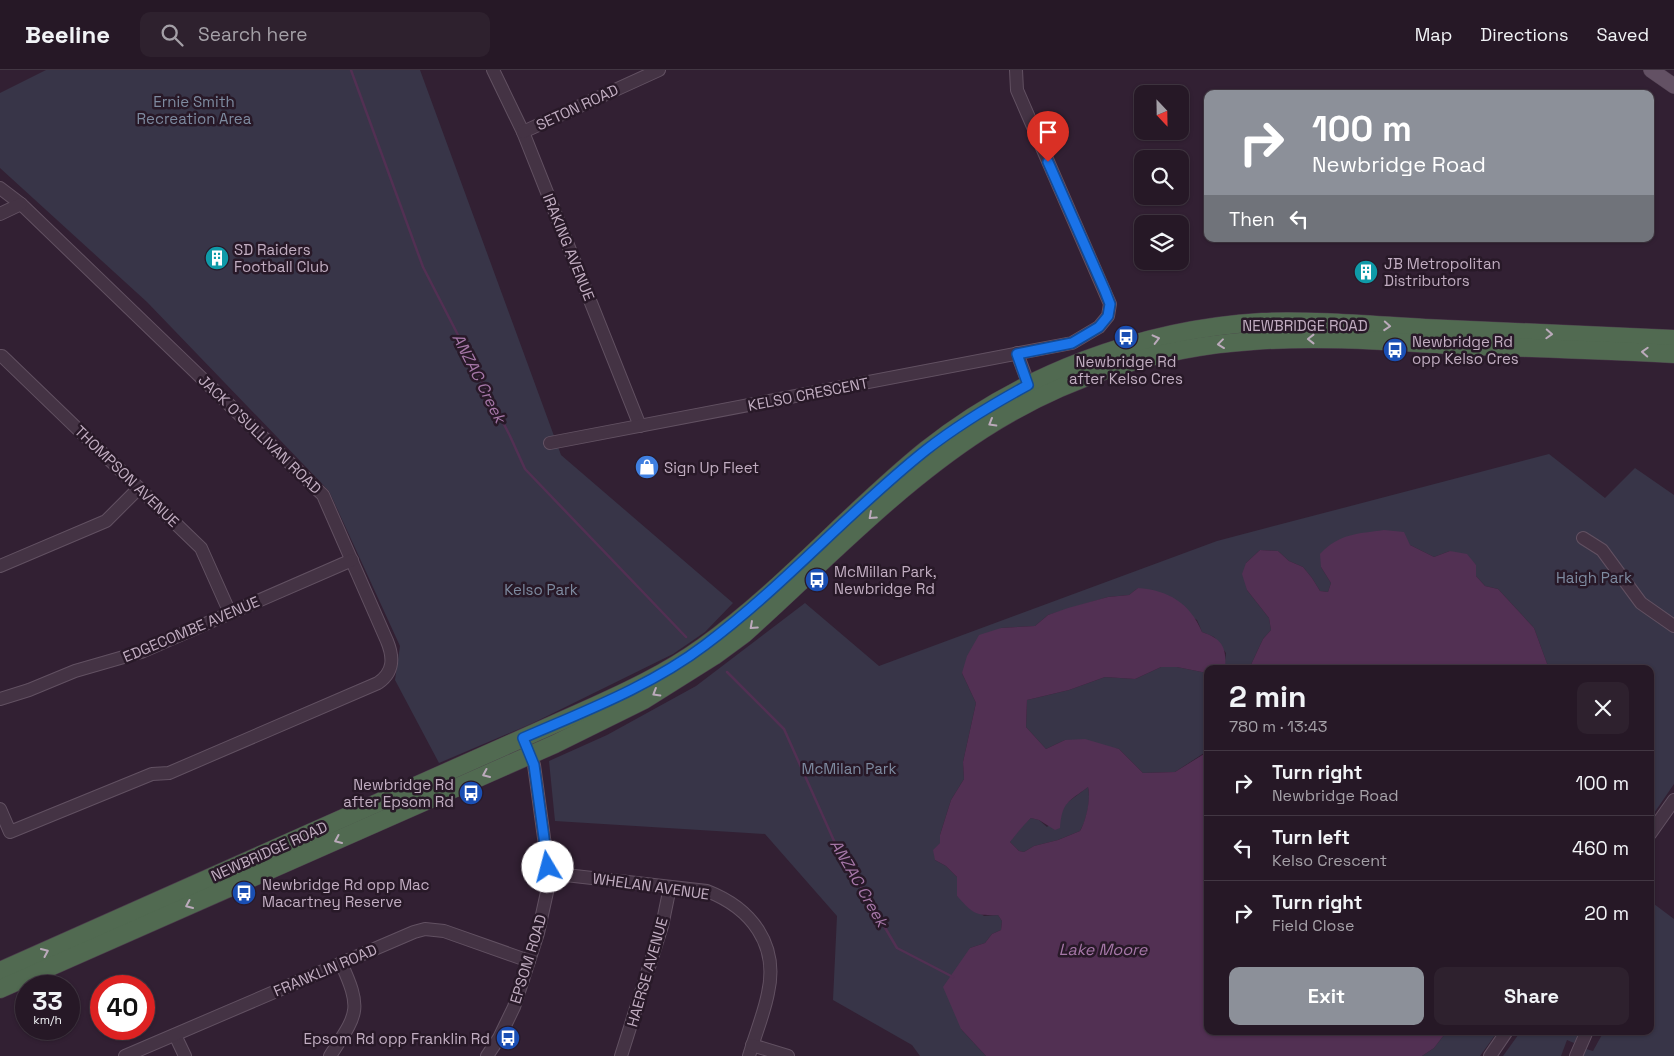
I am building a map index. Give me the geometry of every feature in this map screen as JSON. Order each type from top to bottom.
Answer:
[{"type":"highway","name":"NEWBRIDGE ROAD","points":[[1032,392],[1087,359],[1149,340],[1193,331],[1246,324],[1298,321],[1674,339]]},
{"type":"highway","name":"NEWBRIDGE ROAD","points":[[0,989],[531,755],[644,700],[722,641],[757,603],[926,450],[977,414],[1032,392],[1142,360],[1196,347],[1251,341],[1314,339],[1380,340],[1674,354]]},
{"type":"highway","name":"NEWBRIDGE ROAD","points":[[0,971],[691,663]]},
{"type":"main road","points":[[1651,70],[1674,86]]},
{"type":"street","name":"IRAKING AVENUE","points":[[493,70],[523,132],[640,426]]},
{"type":"street","name":"SETON ROAD","points":[[523,132],[659,70]]},
{"type":"street","name":"KELSO CRESCENT","points":[[550,443],[1072,343],[1099,327],[1108,316],[1110,304],[1017,90],[1016,70]]},
{"type":"street","name":"JACK O'SULLIVAN ROAD","points":[[0,188],[21,204],[323,495],[390,650],[392,666],[383,680],[169,773],[152,774],[10,832],[0,809]]},
{"type":"street","points":[[0,214],[21,204]]},
{"type":"street","points":[[1017,354],[1032,392]]},
{"type":"street","name":"THOMPSON AVENUE","points":[[0,356],[201,548],[230,613]]},
{"type":"street","points":[[0,566],[106,521],[139,488]]},
{"type":"street","points":[[1583,538],[1602,550],[1641,603],[1674,626]]},
{"type":"street","name":"EDGECOMBE AVENUE","points":[[0,699],[88,667],[141,652],[352,560]]},
{"type":"street","name":"EPSOM ROAD","points":[[487,1056],[511,1014],[529,961],[548,892],[548,873],[534,765],[523,738]]},
{"type":"street","points":[[1654,828],[1674,800]]},
{"type":"street","name":"WHELAN AVENUE","points":[[548,873],[707,891],[721,896],[749,916],[758,928],[768,953],[770,979],[769,992],[750,1051]]},
{"type":"street","name":"HAERSE AVENUE","points":[[621,1056],[662,926],[670,887]]},
{"type":"street","name":"FRANKLIN ROAD","points":[[125,1056],[414,932],[425,929],[444,931],[529,961]]},
{"type":"street","points":[[330,1056],[354,1016],[355,1001],[352,985],[341,963]]},
{"type":"street","points":[[175,1035],[185,1056]]},
{"type":"street","points":[[1490,1056],[1504,1035]]},
{"type":"street","points":[[1576,1056],[1585,1035]]},
{"type":"street","points":[[750,1051],[788,1056]]},
{"type":"green space","points":[[46,70],[420,70],[561,455],[733,603],[705,632],[673,654],[533,723],[439,763],[395,680],[400,646],[329,491],[147,302],[0,168],[0,93]]},
{"type":"green space","points":[[1549,454],[1605,498],[1635,468],[1674,495],[1674,784],[1654,813],[1654,665],[1548,665],[1534,628],[1498,589],[1485,586],[1476,576],[1476,565],[1450,551],[1434,557],[1410,545],[1321,567],[1331,583],[1328,592],[1320,591],[1303,567],[1289,561],[1278,551],[1260,550],[1246,563],[1247,590],[1269,618],[1271,630],[1263,639],[1251,665],[1224,665],[1226,653],[1214,637],[1202,632],[1197,620],[1138,588],[1129,595],[1108,597],[1048,615],[1035,626],[1001,628],[962,673],[976,703],[963,762],[964,779],[951,800],[940,835],[940,843],[935,860],[946,866],[957,877],[957,896],[984,916],[998,915],[1002,921],[1001,930],[992,934],[985,943],[970,948],[961,1029],[986,1056],[920,1056],[912,1045],[833,1000],[837,916],[765,834],[555,821],[549,761],[607,735],[696,686],[805,603],[879,666],[1217,541]]},
{"type":"green space","points":[[1161,667],[1177,667],[1204,672],[1204,753],[1175,772],[1143,773],[1119,749],[1065,740],[1046,749],[1026,727],[1027,700],[1069,690],[1105,677],[1135,679]]},
{"type":"green space","points":[[1088,787],[1088,809],[1080,831],[1058,840],[1034,846],[1024,852],[1019,851],[1010,842],[1031,818],[1039,820],[1047,827],[1061,814],[1064,805]]},
{"type":"green space","points":[[1654,904],[1674,919],[1674,1056],[1583,1056],[1586,1049],[1593,1051],[1602,1035],[1654,1035]]},
{"type":"green space","points":[[1444,1035],[1495,1035],[1480,1056],[1422,1056],[1434,1048]]},
{"type":"green space","points":[[1518,1035],[1579,1035],[1574,1043],[1567,1040],[1561,1056],[1503,1056]]},
{"type":"water","points":[[1384,530],[1404,532],[1410,545],[1434,557],[1450,551],[1467,554],[1476,565],[1476,576],[1485,586],[1498,589],[1534,628],[1548,665],[1251,665],[1263,639],[1271,630],[1269,618],[1247,590],[1242,574],[1246,563],[1260,550],[1278,551],[1289,561],[1303,567],[1320,591],[1328,592],[1331,583],[1321,567],[1320,554],[1327,547],[1342,538]]},
{"type":"water","name":"Lake Moore","points":[[1138,588],[1159,592],[1177,600],[1191,613],[1202,632],[1219,641],[1222,645],[1225,654],[1225,665],[1204,665],[1204,672],[1177,667],[1161,667],[1135,679],[1105,677],[1069,690],[1027,700],[1026,727],[1046,749],[1065,740],[1085,739],[1119,749],[1143,773],[1175,772],[1204,754],[1204,1035],[1444,1035],[1434,1048],[1422,1056],[986,1056],[961,1029],[943,987],[970,948],[985,943],[992,934],[1001,930],[1002,921],[998,915],[984,915],[975,912],[957,896],[957,877],[946,866],[935,860],[933,850],[940,843],[940,835],[951,800],[964,779],[963,762],[976,703],[962,673],[967,656],[979,635],[1001,628],[1035,626],[1048,615],[1108,597],[1129,595]],"holes":[[[1088,787],[1089,798],[1080,831],[1058,840],[1034,846],[1024,852],[1019,851],[1010,842],[1031,818],[1039,820],[1055,830],[1060,828],[1062,813],[1067,803]]]},
{"type":"waterway","name":"ANZAC Creek","points":[[351,70],[423,267],[525,469],[686,637]]},
{"type":"waterway","name":"ANZAC Creek","points":[[727,672],[784,729],[835,843],[897,948],[953,977]]},
{"type":"place","name":"SD Raiders Football Club","points":[[217,258]]},
{"type":"place","name":"JB Metropolitan Distributors","points":[[1366,272]]},
{"type":"place","name":"Newbridge Rd after Kelso Cres","points":[[1126,337]]},
{"type":"place","name":"Newbridge Rd opp Kelso Cres","points":[[1395,350]]},
{"type":"place","name":"Sign Up Fleet","points":[[647,467]]},
{"type":"place","name":"McMillan Park, Newbridge Rd","points":[[817,580]]},
{"type":"place","name":"Newbridge Rd after Epsom Rd","points":[[471,793]]},
{"type":"place","name":"Newbridge Rd opp Mac Macartney Reserve","points":[[244,893]]},
{"type":"place","name":"Epsom Rd opp Franklin Rd","points":[[508,1038]]},
{"type":"route","points":[[548,867],[534,765],[523,738],[626,692],[703,647],[751,609],[926,450],[954,429],[1028,385],[1017,354],[1072,343],[1099,327],[1108,316],[1110,304],[1105,291],[1048,162]]},
{"type":"park label","name":"Ernie Smith Recreation Area","points":[[194,110]]},
{"type":"park label","name":"Haigh Park","points":[[1594,577]]},
{"type":"park label","name":"Kelso Park","points":[[541,589]]},
{"type":"park label","name":"McMilan Park","points":[[849,768]]}]
